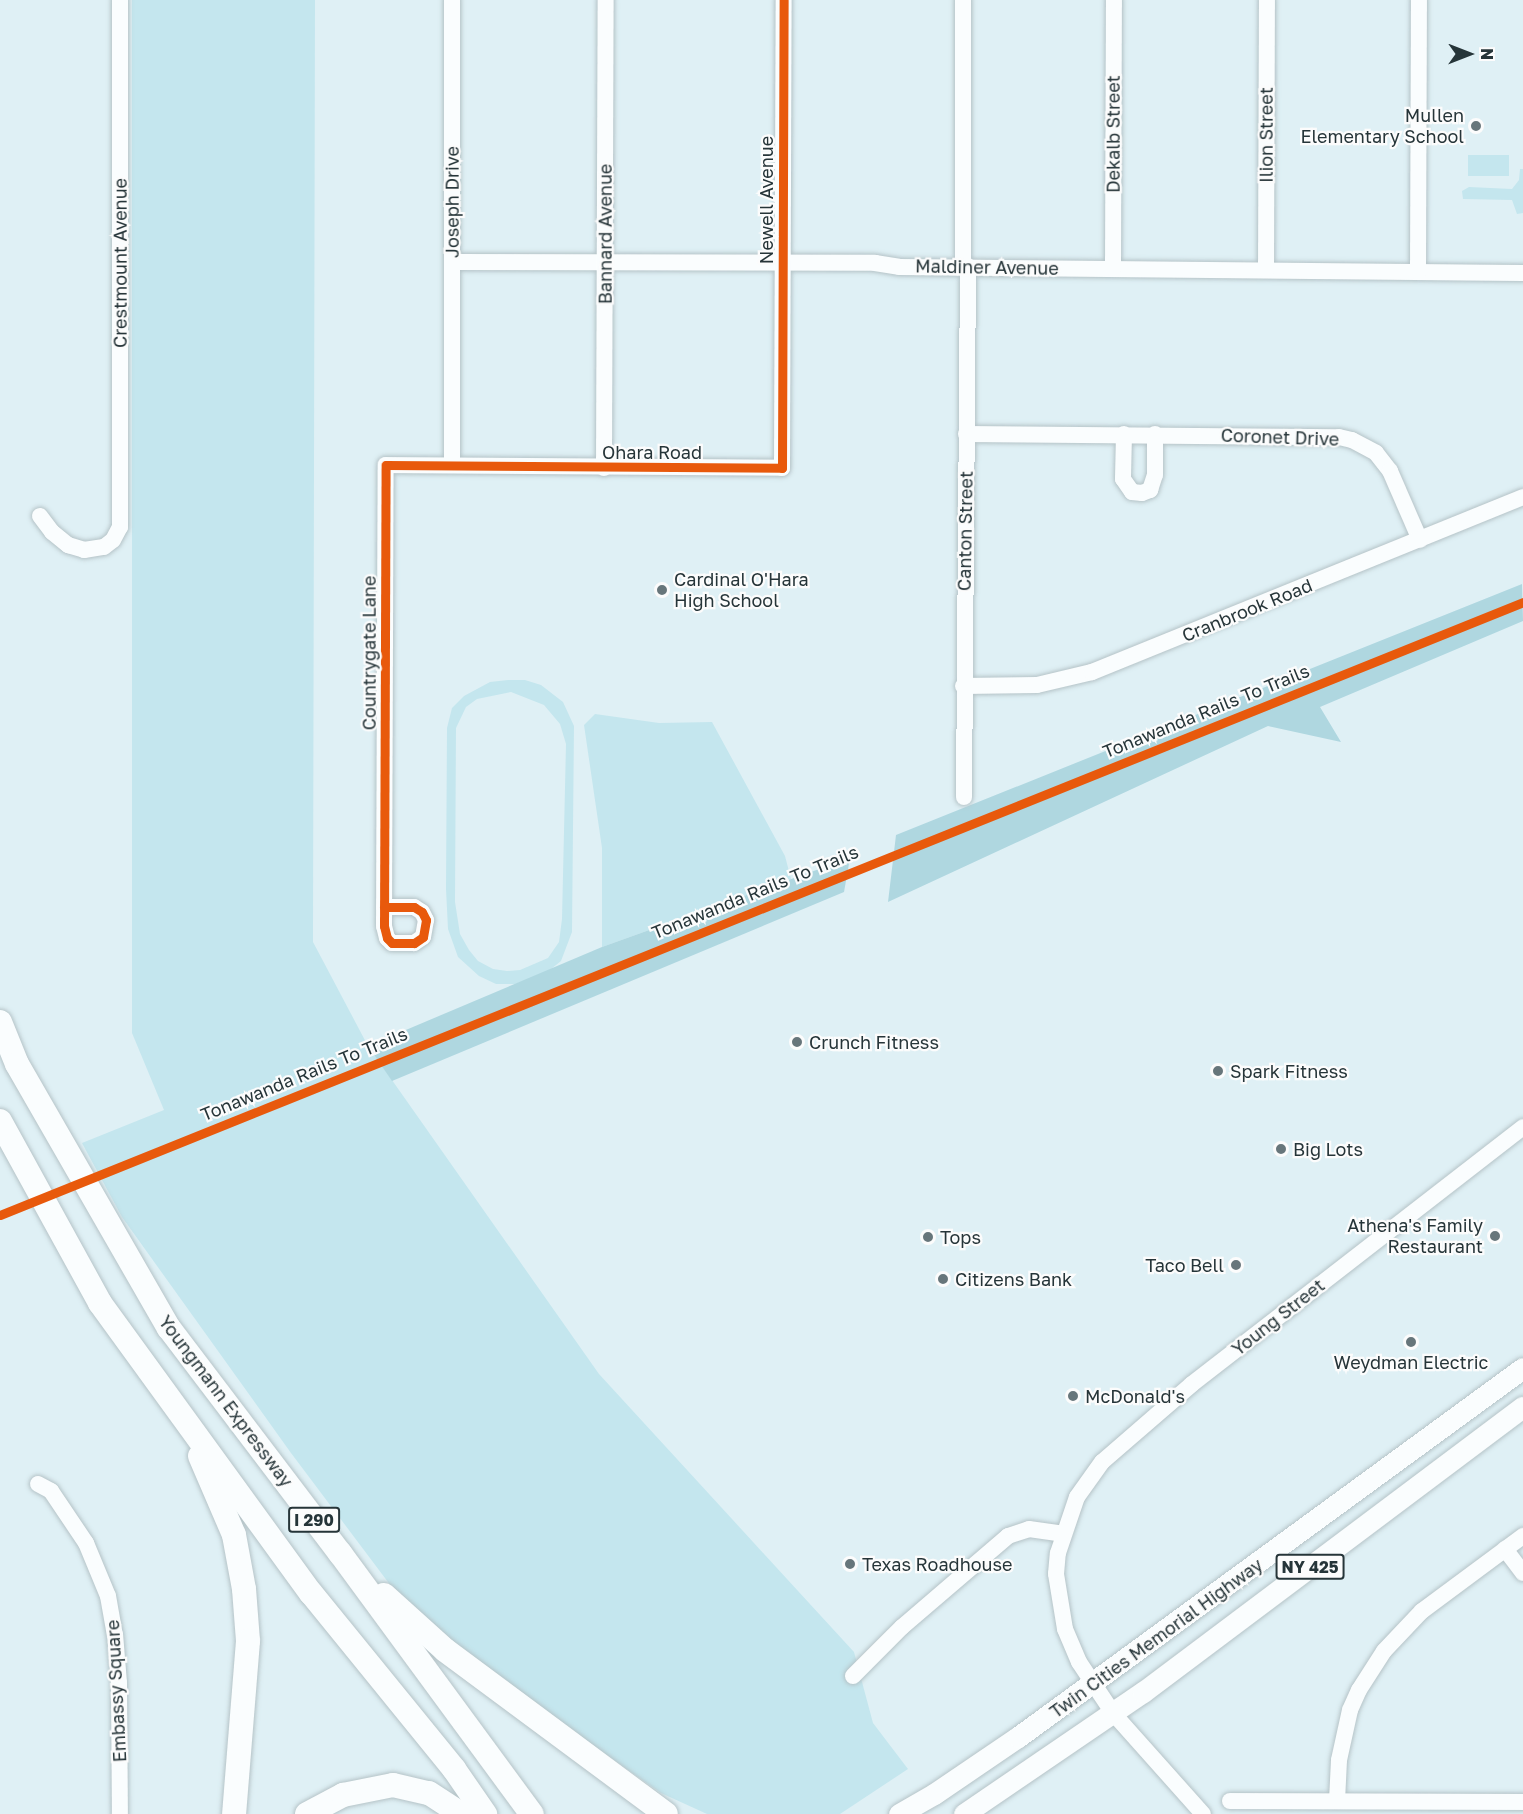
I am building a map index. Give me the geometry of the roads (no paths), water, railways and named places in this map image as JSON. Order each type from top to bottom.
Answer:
[{"type":"highway","name":"Youngmann Expressway","points":[[0,1022],[17,1064],[169,1328],[340,1553],[531,1814]]},
{"type":"highway","name":"I 290","points":[[0,1121],[100,1303],[173,1400],[311,1593],[454,1769],[485,1814]]},
{"type":"highway","points":[[173,1400],[234,1535],[244,1589],[248,1641],[234,1814]]},
{"type":"highway","points":[[340,1553],[445,1650],[664,1811]]},
{"type":"highway","points":[[307,1814],[343,1795],[393,1785],[429,1793],[461,1814]]},
{"type":"main road","name":"Twin Cities Memorial Highway","points":[[899,1814],[1009,1744],[1523,1368]]},
{"type":"main road","name":"Twin Cities Memorial Highway","points":[[964,1814],[1113,1713],[1523,1407]]},
{"type":"street","name":"Crestmount Avenue","points":[[40,516],[52,532],[68,544],[84,550],[104,546],[112,540],[120,527],[120,0]]},
{"type":"street","name":"Joseph Drive","points":[[452,0],[452,465]]},
{"type":"street","name":"Bannard Avenue","points":[[604,468],[606,0]]},
{"type":"street","name":"Newell Avenue","points":[[783,400],[784,0]]},
{"type":"street","name":"Canton Street","points":[[963,0],[966,266],[964,796]]},
{"type":"street","name":"Dekalb Street","points":[[1113,268],[1114,0]]},
{"type":"street","name":"Ilion Street","points":[[1266,270],[1267,0]]},
{"type":"street","points":[[1418,272],[1419,0]]},
{"type":"street","name":"Maldiner Avenue","points":[[452,262],[783,263],[1523,273]]},
{"type":"street","name":"Ohara Road","points":[[452,465],[782,468],[783,400]]},
{"type":"street","name":"Coronet Drive","points":[[966,434],[1155,434],[1339,437],[1352,440],[1376,453],[1390,471],[1420,540]]},
{"type":"street","points":[[1124,434],[1124,480],[1132,492],[1142,493],[1150,490],[1155,475],[1155,434]]},
{"type":"street","name":"Countrygate Lane","points":[[384,907],[386,465],[452,465]]},
{"type":"street","name":"Cranbrook Road","points":[[963,686],[1037,685],[1092,672],[1523,497]]},
{"type":"street","name":"Young Street","points":[[1203,1814],[1113,1713],[1092,1683],[1065,1629],[1056,1574],[1063,1534],[1082,1488],[1113,1452],[1192,1384],[1523,1127]]},
{"type":"street","name":"Embassy Square","points":[[38,1484],[51,1491],[87,1543],[108,1596],[114,1625],[119,1683],[120,1814]]},
{"type":"street","points":[[853,1676],[902,1627],[1008,1536],[1029,1529],[1063,1534]]},
{"type":"street","points":[[1337,1801],[1337,1774],[1342,1738],[1350,1710],[1368,1674],[1390,1644],[1422,1611],[1523,1536]]},
{"type":"street","points":[[1505,1549],[1523,1573]]},
{"type":"street","points":[[1230,1801],[1523,1802]]},
{"type":"place","name":"Mullen Elementary School","points":[[1476,126]]},
{"type":"place","name":"Cardinal O'Hara High School","points":[[662,590]]},
{"type":"place","name":"Crunch Fitness","points":[[797,1042]]},
{"type":"place","name":"Spark Fitness","points":[[1218,1071]]},
{"type":"place","name":"Big Lots","points":[[1281,1149]]},
{"type":"place","name":"Athena's Family Restaurant","points":[[1495,1236]]},
{"type":"place","name":"Tops","points":[[928,1237]]},
{"type":"place","name":"Taco Bell","points":[[1236,1265]]},
{"type":"place","name":"Citizens Bank","points":[[943,1279]]},
{"type":"place","name":"Weydman Electric","points":[[1411,1342]]},
{"type":"place","name":"McDonald's","points":[[1073,1396]]},
{"type":"place","name":"Texas Roadhouse","points":[[850,1564]]}]
